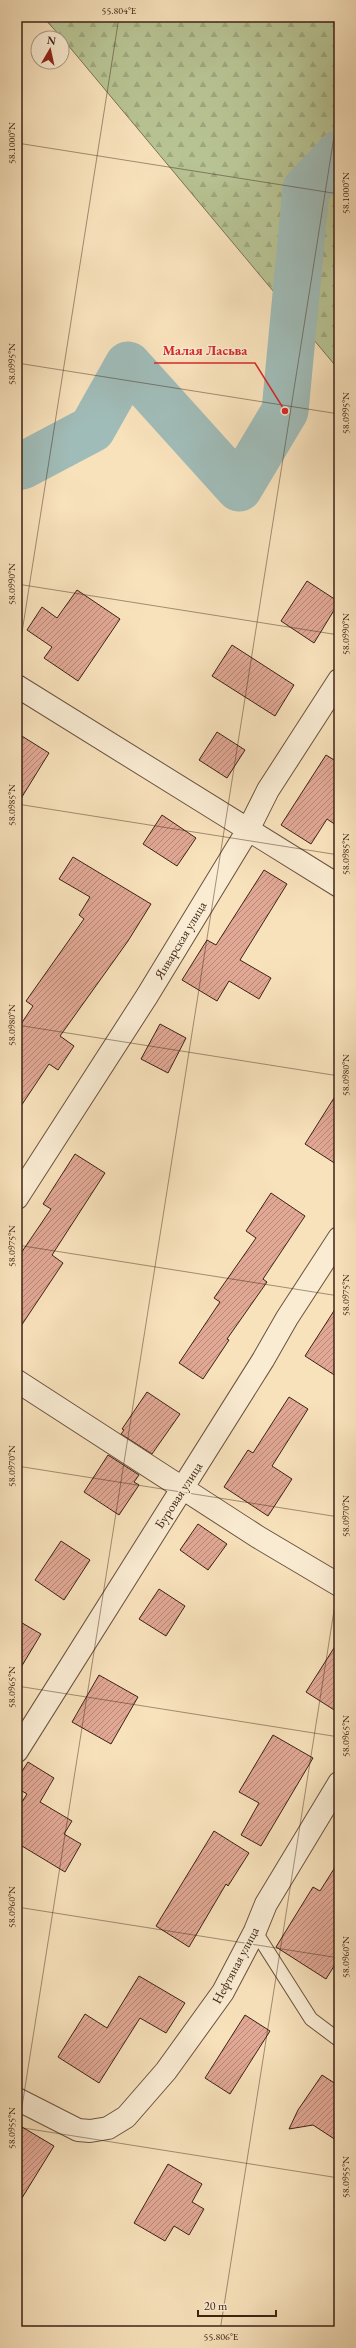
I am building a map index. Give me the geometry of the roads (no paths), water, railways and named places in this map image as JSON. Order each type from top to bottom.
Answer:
[{"type":"street","name":"Январская улица","points":[[17,1198],[147,996],[248,830],[268,790],[339,680]]},
{"type":"street","points":[[17,686],[339,886]]},
{"type":"street","name":"Буровая улица","points":[[17,1751],[294,1306],[339,1238]]},
{"type":"street","points":[[17,1381],[270,1544],[339,1585]]},
{"type":"street","name":"Нефтяная улица","points":[[17,2099],[78,2130],[90,2131],[108,2128],[126,2117],[166,2071],[223,1992],[255,1931],[266,1904],[339,1783]]},
{"type":"lane","points":[[255,1931],[311,2019],[339,2040]]},
{"type":"waterway","points":[[17,467],[22,466],[92,429],[128,365],[239,488],[285,411],[306,189],[339,154]]},
{"type":"place","name":"Малая Ласьва","points":[[285,411]]}]
